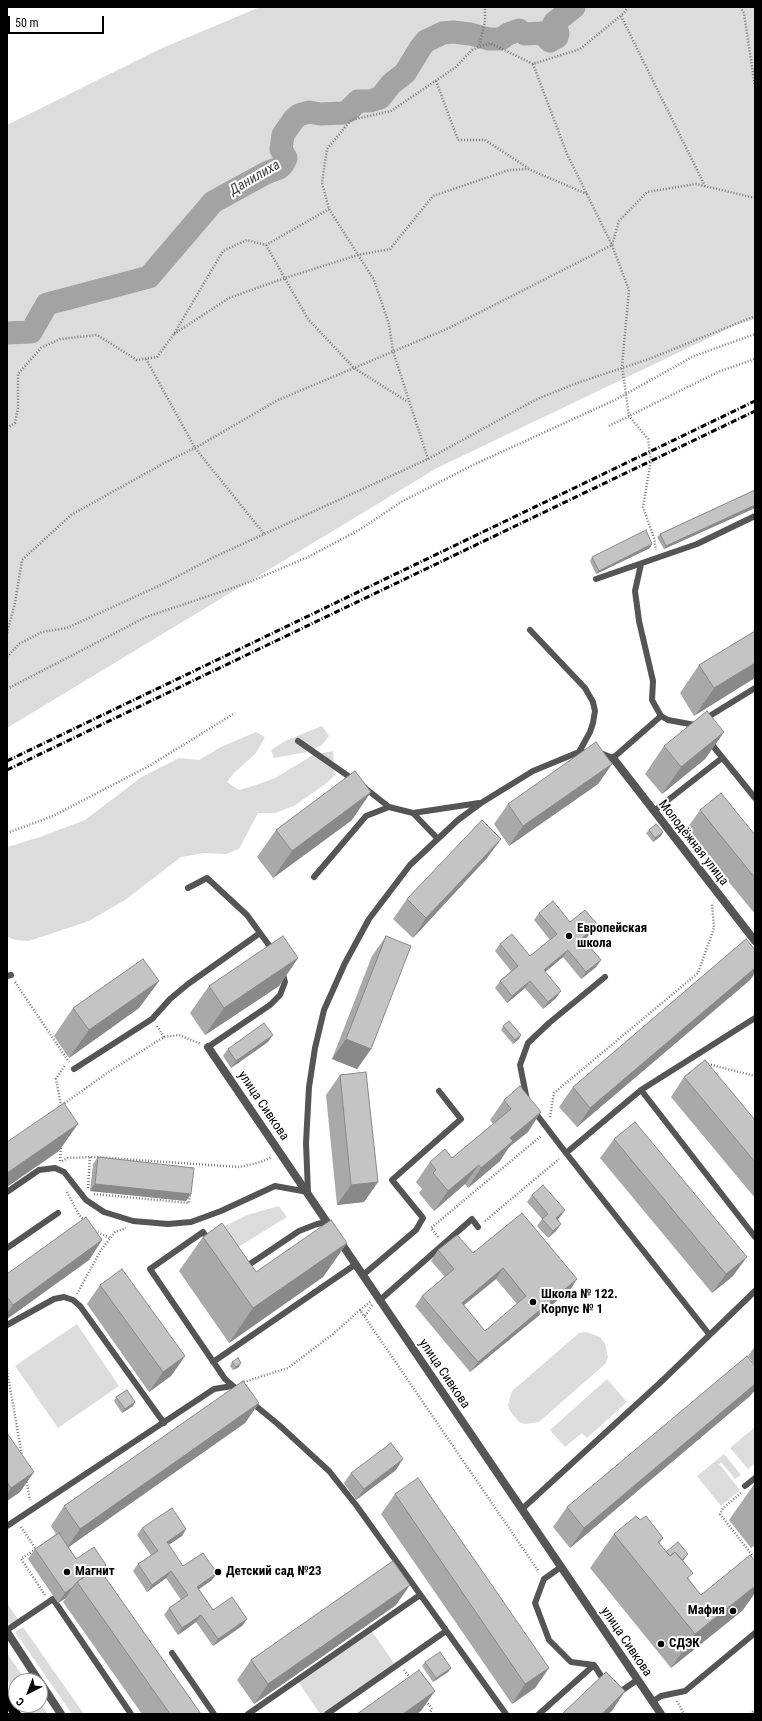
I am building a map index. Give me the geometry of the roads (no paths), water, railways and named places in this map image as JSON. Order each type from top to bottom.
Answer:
[{"type":"main road","points":[[7,1700],[16,1714]]},
{"type":"street","name":"Молодёжная улица","points":[[613,758],[755,941]]},
{"type":"street","name":"улица Сивкова","points":[[208,1047],[308,1192],[661,1714]]},
{"type":"street","points":[[7,1631],[34,1673]]},
{"type":"street","points":[[48,1695],[60,1714]]},
{"type":"lane","points":[[596,579],[697,544],[755,516]]},
{"type":"lane","points":[[640,564],[635,591],[639,621],[653,681],[652,700],[661,716],[668,720],[695,725],[700,730]]},
{"type":"lane","points":[[530,630],[585,688],[593,702],[595,711],[593,723],[590,732],[579,752]]},
{"type":"lane","points":[[695,725],[755,688]]},
{"type":"lane","points":[[7,1192],[39,1170],[55,1168],[61,1170],[78,1191],[96,1208],[112,1215],[144,1222],[168,1224],[191,1222],[221,1211],[275,1186],[308,1192],[306,1143],[309,1087],[315,1048],[324,1010],[344,963],[368,919],[410,865],[437,838],[481,802],[533,771],[579,752],[597,753],[613,758],[661,716]]},
{"type":"lane","points":[[704,736],[755,798]]},
{"type":"lane","points":[[298,741],[341,770],[389,807],[413,813],[481,802]]},
{"type":"lane","points":[[654,811],[722,758]]},
{"type":"lane","points":[[314,876],[366,816],[389,807]]},
{"type":"lane","points":[[413,813],[437,838]]},
{"type":"lane","points":[[188,888],[206,878],[247,915],[279,963],[285,982],[280,995],[270,1005],[208,1047]]},
{"type":"lane","points":[[74,1069],[152,1019],[170,999],[188,984],[260,933]]},
{"type":"lane","points":[[605,977],[549,1023],[528,1043],[520,1065],[526,1099],[547,1130],[710,1334]]},
{"type":"lane","points":[[566,1153],[641,1090],[755,1018]]},
{"type":"lane","points":[[641,1090],[755,1237]]},
{"type":"lane","points":[[363,1275],[416,1230],[423,1218],[392,1180],[461,1118],[439,1091]]},
{"type":"lane","points":[[7,1248],[58,1213]]},
{"type":"lane","points":[[380,1300],[472,1219],[478,1227]]},
{"type":"lane","points":[[240,1270],[299,1231],[327,1222]]},
{"type":"lane","points":[[212,1244],[203,1232],[150,1269],[225,1379],[279,1425],[329,1472],[356,1505],[506,1714]]},
{"type":"lane","points":[[213,1362],[356,1264]]},
{"type":"lane","points":[[522,1509],[662,1381],[755,1291]]},
{"type":"lane","points":[[7,1325],[54,1299],[64,1297],[73,1300],[80,1306],[164,1423]]},
{"type":"lane","points":[[7,1526],[214,1389],[232,1386]]},
{"type":"lane","points":[[745,1486],[755,1478]]},
{"type":"lane","points":[[560,1566],[544,1579],[535,1603],[549,1640],[570,1662],[594,1665],[615,1695],[637,1680]]},
{"type":"lane","points":[[248,1714],[420,1595]]},
{"type":"lane","points":[[7,1631],[54,1599],[131,1714]]},
{"type":"lane","points":[[327,1714],[446,1631]]},
{"type":"lane","points":[[652,1702],[661,1696],[685,1691],[755,1633]]},
{"type":"lane","points":[[172,1653],[214,1714]]},
{"type":"lane","points":[[539,1714],[594,1665]]},
{"type":"waterway","name":"Данилиха","points":[[7,333],[31,332],[47,304],[149,277],[213,202],[266,173],[279,168],[283,164],[286,158],[281,149],[283,135],[294,119],[299,115],[309,112],[320,114],[343,113],[348,111],[358,101],[370,101],[380,98],[391,84],[405,73],[426,41],[443,33],[453,32],[470,34],[489,39],[501,39],[508,34],[519,30],[525,34],[542,33],[550,41],[557,37],[558,33],[553,26],[554,23],[574,7]]},
{"type":"railway","points":[[7,761],[755,401]]},
{"type":"railway","points":[[7,770],[755,411]]},
{"type":"place","name":"Европейская школа","points":[[569,936]]},
{"type":"place","name":"Школа № 122. Корпус № 1","points":[[533,1302]]},
{"type":"place","name":"Магнит","points":[[67,1572]]},
{"type":"place","name":"Детский сад №23","points":[[218,1572]]},
{"type":"place","name":"Мафия","points":[[733,1611]]},
{"type":"place","name":"СДЭК","points":[[661,1644]]}]
